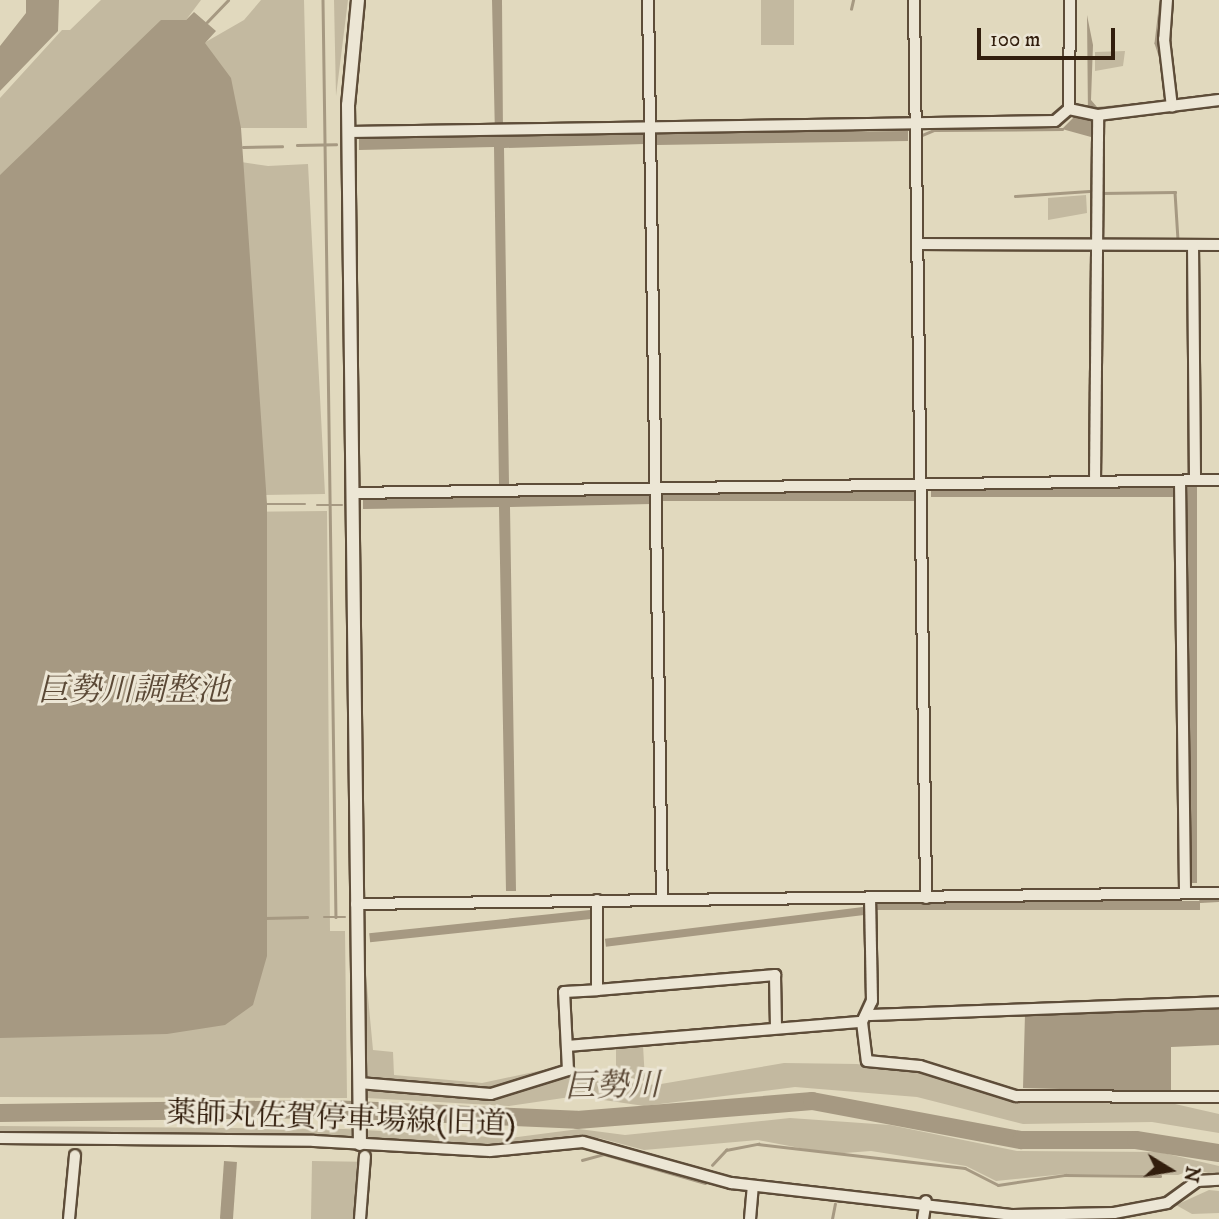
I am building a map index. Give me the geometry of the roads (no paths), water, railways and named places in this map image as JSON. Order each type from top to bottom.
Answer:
[{"type":"street","points":[[358,0],[349,132],[356,904],[363,1150],[360,1219]]},
{"type":"street","points":[[648,0],[662,899]]},
{"type":"street","points":[[914,0],[924,492],[926,898]]},
{"type":"street","points":[[349,132],[492,128],[650,136],[917,132],[1055,121],[1069,109],[1070,0]]},
{"type":"street","points":[[1167,0],[1164,39],[1172,107]]},
{"type":"street","points":[[1069,109],[1098,115],[1219,100]]},
{"type":"street","points":[[1095,482],[1098,115]]},
{"type":"street","points":[[920,244],[1095,247],[1219,244]]},
{"type":"street","points":[[1193,246],[1195,481]]},
{"type":"street","points":[[352,493],[504,490],[657,495],[924,492],[1095,482],[1180,488],[1195,481],[1219,480]]},
{"type":"street","points":[[1180,488],[1191,893]]},
{"type":"street","points":[[356,904],[662,899],[870,906],[926,898],[1219,893]]},
{"type":"street","points":[[597,900],[597,990]]},
{"type":"street","points":[[870,906],[867,1061],[920,1066],[1016,1096],[1219,1097]]},
{"type":"street","points":[[359,1083],[491,1094],[568,1070],[564,992],[775,975],[776,1027]]},
{"type":"street","points":[[567,1046],[866,1019],[1219,1002]]},
{"type":"street","name":"薬師丸佐賀停車場線(旧道)","points":[[0,1138],[363,1150],[525,1151],[583,1142],[753,1186],[926,1201],[1046,1217],[1114,1213],[1167,1203],[1197,1181],[1219,1180]]},
{"type":"street","points":[[69,1219],[75,1155]]},
{"type":"street","points":[[750,1219],[753,1186]]},
{"type":"street","points":[[923,1219],[926,1201]]},
{"type":"water","points":[[26,0],[59,0],[58,31],[0,91],[0,46],[26,13]]},
{"type":"water","points":[[492,0],[502,0],[503,136],[644,134],[644,144],[504,148],[509,484],[499,484],[494,147],[359,150],[359,139],[495,136]]},
{"type":"water","name":"巨勢川調整池","points":[[194,12],[216,31],[205,43],[231,78],[241,128],[267,504],[267,956],[253,1005],[225,1025],[167,1034],[0,1038],[0,175],[161,20],[186,20]]},
{"type":"water","points":[[1087,15],[1093,45],[1091,100],[1097,107],[1092,119],[1095,125],[1090,243],[1091,137],[1062,129],[1075,116],[1088,117]]},
{"type":"water","points":[[908,131],[908,141],[657,145],[657,133]]},
{"type":"water","points":[[1187,485],[1197,485],[1197,883],[1187,883]]},
{"type":"water","points":[[931,486],[1173,486],[1173,497],[931,497]]},
{"type":"water","points":[[663,490],[915,490],[915,501],[663,501]]},
{"type":"water","points":[[651,494],[651,504],[510,507],[516,891],[506,891],[499,507],[363,509],[363,499]]},
{"type":"water","points":[[876,901],[1200,901],[1200,910],[876,910]]},
{"type":"water","points":[[863,907],[864,915],[606,947],[605,939]]},
{"type":"water","points":[[590,910],[591,919],[370,942],[369,933]]},
{"type":"water","points":[[1219,1008],[1219,1045],[1171,1047],[1171,1092],[1023,1088],[1025,1014]]},
{"type":"water","points":[[224,1161],[237,1162],[233,1219],[220,1219]]},
{"type":"waterway","points":[[207,22],[228,0]]},
{"type":"waterway","points":[[323,0],[336,917],[345,917]]},
{"type":"waterway","points":[[851,9],[853,0]]},
{"type":"waterway","points":[[1161,0],[1156,43],[1162,61]]},
{"type":"waterway","points":[[1097,108],[1166,101],[1165,89]]},
{"type":"waterway","points":[[920,136],[934,130],[1062,129]]},
{"type":"waterway","points":[[297,145],[336,144]]},
{"type":"waterway","points":[[243,147],[282,146]]},
{"type":"waterway","points":[[1015,196],[1089,191]]},
{"type":"waterway","points":[[1101,193],[1175,192],[1178,240]]},
{"type":"waterway","points":[[1188,475],[1189,316]]},
{"type":"waterway","points":[[1204,485],[1219,485]]},
{"type":"waterway","points":[[267,504],[305,504]]},
{"type":"waterway","points":[[317,505],[342,505]]},
{"type":"waterway","points":[[1200,901],[1219,900]]},
{"type":"waterway","points":[[265,918],[307,917]]},
{"type":"waterway","points":[[324,917],[336,917]]},
{"type":"waterway","name":"巨勢川","points":[[0,1113],[330,1109],[577,1120],[812,1101],[1021,1140],[1136,1140],[1219,1153]]},
{"type":"waterway","points":[[712,1165],[726,1150],[758,1144],[965,1168],[998,1185],[1065,1175],[1160,1176]]},
{"type":"waterway","points":[[582,1160],[604,1154],[705,1183]]},
{"type":"waterway","points":[[832,1219],[835,1204]]}]
